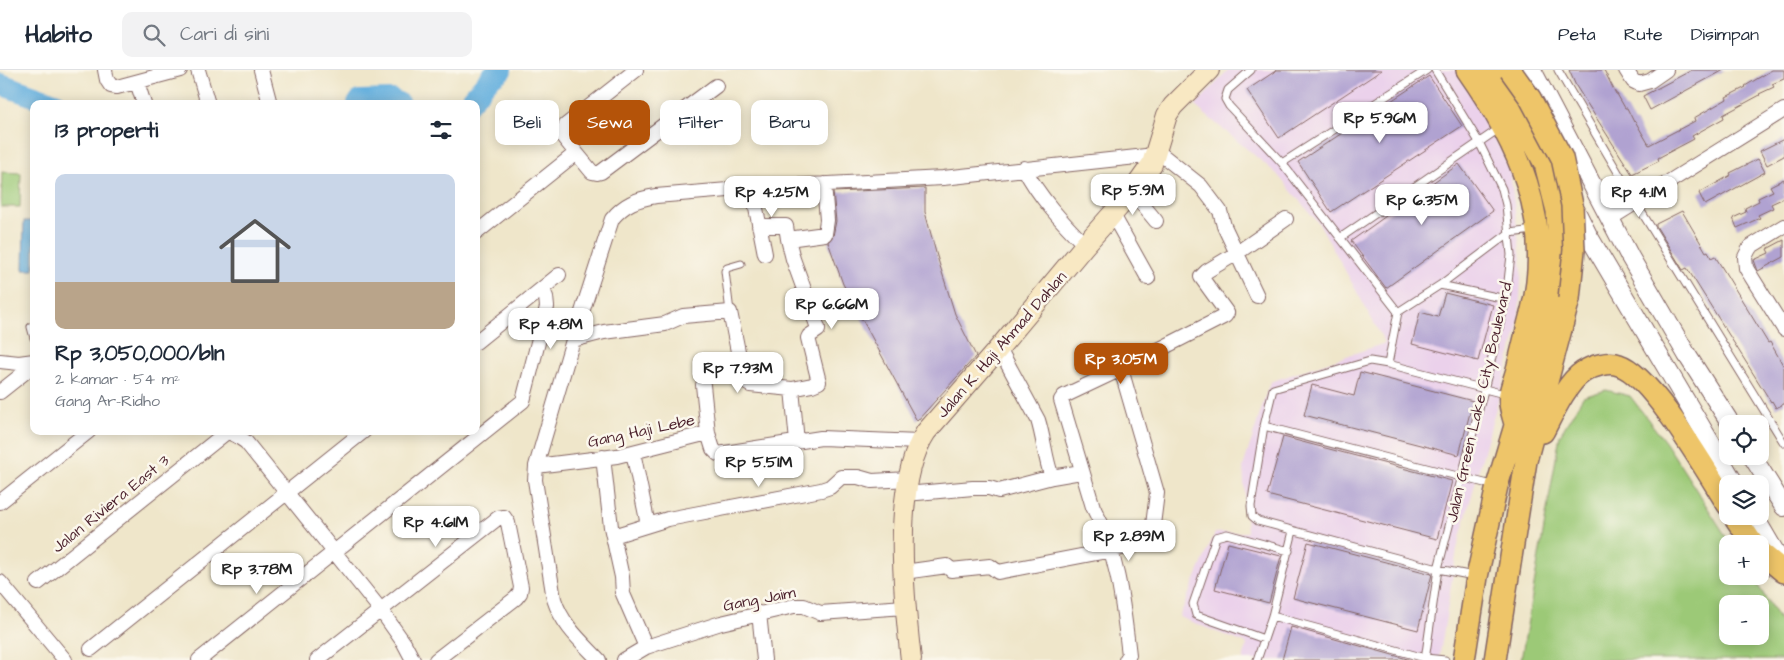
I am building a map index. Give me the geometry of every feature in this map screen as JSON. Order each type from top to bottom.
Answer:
[{"type":"main road","name":"Jalan K. Haji Ahmad Dahlan","points":[[911,660],[905,608],[904,572],[907,486],[919,442],[1132,192],[1146,174],[1157,149],[1168,115],[1180,98],[1209,70]]},
{"type":"main road","points":[[1467,70],[1503,126],[1514,148],[1528,184],[1538,230],[1539,256],[1534,298],[1509,395],[1515,424]]},
{"type":"main road","points":[[1464,660],[1477,577],[1497,486],[1515,424],[1561,297],[1557,210],[1545,164],[1514,107],[1488,70]]},
{"type":"main road","points":[[1495,660],[1526,461],[1561,297],[1574,250],[1572,205],[1562,158],[1530,98],[1510,70]]},
{"type":"main road","points":[[1526,461],[1564,394],[1582,372],[1598,365],[1619,364],[1637,375],[1660,400],[1719,491]]},
{"type":"main road","points":[[1769,560],[1784,572]]},
{"type":"street","points":[[104,70],[111,86],[137,82],[180,70]]},
{"type":"street","points":[[198,70],[207,100]]},
{"type":"street","points":[[261,70],[269,100]]},
{"type":"street","points":[[636,70],[566,125],[563,131],[564,138],[592,172],[597,174],[602,172],[716,86]]},
{"type":"street","points":[[1499,70],[1529,116],[1588,235],[1730,475]]},
{"type":"street","points":[[1532,70],[1630,257],[1725,415]]},
{"type":"street","points":[[1626,70],[1633,81],[1640,84],[1650,81],[1666,70]]},
{"type":"street","points":[[137,82],[143,100]]},
{"type":"street","points":[[1611,218],[1784,110]]},
{"type":"street","points":[[599,660],[567,626],[557,609],[535,480],[536,466],[573,340],[612,219],[619,210],[635,200],[656,196],[752,188],[942,178],[1157,149],[1201,186],[1220,211],[1224,226],[1257,296]]},
{"type":"street","points":[[480,230],[576,154]]},
{"type":"street","points":[[1024,168],[1033,184],[1085,245]]},
{"type":"street","points":[[788,239],[825,234],[827,220],[824,184]]},
{"type":"street","points":[[752,188],[765,254]]},
{"type":"street","points":[[1132,192],[1156,222]]},
{"type":"street","points":[[1113,215],[1148,278]]},
{"type":"street","points":[[1126,660],[1129,655],[1123,599],[1112,551],[1099,517],[1093,507],[1081,472],[1061,400],[1064,396],[1121,370],[1225,316],[1227,314],[1201,276],[1207,270],[1237,253],[1286,219]]},
{"type":"street","points":[[573,340],[604,332],[665,324],[683,316],[730,312],[743,376],[750,386],[792,389],[819,382],[808,338],[818,328],[793,260],[786,226],[759,226]]},
{"type":"street","points":[[1784,226],[1750,248],[1745,257],[1746,268],[1784,328]]},
{"type":"street","points":[[480,339],[559,275]]},
{"type":"street","points":[[199,660],[522,401],[548,307],[542,289]]},
{"type":"street","points":[[999,348],[1038,420],[1042,432],[1047,464],[1052,477]]},
{"type":"street","points":[[0,362],[30,363]]},
{"type":"street","points":[[0,372],[19,363]]},
{"type":"street","points":[[0,392],[30,366]]},
{"type":"street","points":[[904,572],[946,566],[951,570],[990,566],[998,572],[1133,546],[1152,533],[1157,493],[1121,370]]},
{"type":"street","points":[[703,385],[708,433]]},
{"type":"street","points":[[792,389],[797,442]]},
{"type":"street","name":"Gang Haji Lebe","points":[[536,466],[633,452],[708,433],[713,449],[718,454],[822,438],[919,442]]},
{"type":"street","points":[[0,502],[84,435]]},
{"type":"street","name":"Jalan Riviera East 3","points":[[38,583],[222,435]]},
{"type":"street","points":[[234,435],[246,442],[380,609],[404,643],[413,660]]},
{"type":"street","points":[[91,649],[359,435]]},
{"type":"street","points":[[633,452],[648,525]]},
{"type":"street","points":[[603,457],[610,527],[622,577],[623,594],[646,647]]},
{"type":"street","points":[[1758,465],[1784,507]]},
{"type":"street","points":[[613,536],[668,519],[802,495],[830,487],[841,477],[858,477],[907,486],[989,488],[999,491],[1052,477],[1081,472]]},
{"type":"street","points":[[317,660],[498,518],[504,517],[508,523],[521,587],[520,593],[436,660]]},
{"type":"street","points":[[1759,525],[1784,567]]},
{"type":"street","points":[[0,582],[64,660]]},
{"type":"street","name":"Gang Jaim","points":[[624,660],[646,647],[721,623],[794,606],[804,606],[820,614],[905,608]]},
{"type":"street","points":[[759,614],[764,660]]},
{"type":"lane","points":[[1251,70],[1228,90],[1225,99],[1229,106],[1282,164],[1398,312]]},
{"type":"lane","points":[[1282,164],[1426,70]]},
{"type":"lane","name":"Jalan Green Lake City Boulevard","points":[[1425,659],[1438,569],[1506,299],[1510,254],[1506,205],[1502,189],[1479,142],[1435,70]]},
{"type":"lane","points":[[1558,70],[1636,203],[1784,443]]},
{"type":"lane","points":[[1340,238],[1503,126]]},
{"type":"lane","points":[[1388,364],[1398,312],[1440,285],[1509,233],[1538,230]]},
{"type":"lane","points":[[730,312],[725,271],[727,268],[741,264]]},
{"type":"lane","points":[[1440,285],[1506,299]]},
{"type":"lane","points":[[1477,577],[1438,569],[1258,521],[1252,516],[1251,506],[1264,426],[1273,389],[1280,385],[1370,361],[1509,395]]},
{"type":"lane","points":[[1264,426],[1497,486]]},
{"type":"lane","points":[[1257,660],[1272,616],[1293,531]]},
{"type":"lane","points":[[1264,639],[1196,615],[1193,604],[1216,537],[1226,534],[1289,552]]},
{"type":"lane","points":[[1272,616],[1425,659],[1445,660]]},
{"type":"shaded area","points":[[1228,70],[1458,70],[1478,97],[1510,171],[1522,267],[1518,328],[1457,549],[1439,660],[1243,660],[1247,644],[1179,617],[1215,533],[1247,532],[1243,467],[1270,382],[1385,343],[1320,225],[1277,174],[1195,106]]},
{"type":"green space","points":[[2,172],[21,173],[20,207],[1,207]]},
{"type":"green space","points":[[1606,390],[1630,396],[1666,443],[1725,535],[1719,535],[1719,585],[1758,585],[1764,595],[1719,595],[1719,645],[1769,645],[1769,603],[1784,627],[1784,660],[1521,660],[1560,435],[1583,397]]},
{"type":"water","points":[[24,221],[30,221],[30,270],[23,270]]},
{"type":"building","points":[[1277,70],[1382,70],[1279,138],[1247,90]]},
{"type":"building","points":[[1569,70],[1604,70],[1616,94],[1625,108],[1627,108],[1649,145],[1695,121],[1694,118],[1772,70],[1784,70],[1784,79],[1772,84],[1774,87],[1723,115],[1724,118],[1692,136],[1694,139],[1658,158],[1659,161],[1632,174],[1576,86]]},
{"type":"building","points":[[1692,70],[1724,70],[1650,110],[1643,96]]},
{"type":"building","points":[[1429,76],[1462,126],[1331,212],[1298,162]]},
{"type":"building","points":[[1784,139],[1784,156],[1767,165],[1760,151]]},
{"type":"building","points":[[1758,159],[1765,172],[1705,205],[1699,193],[1731,175],[1730,173]]},
{"type":"building","points":[[1459,164],[1493,211],[1386,288],[1351,241]]},
{"type":"building","points":[[1784,179],[1784,198],[1771,204],[1773,208],[1758,215],[1760,218],[1737,228],[1733,218],[1746,212],[1745,208],[1759,201],[1758,198],[1773,191],[1770,186]]},
{"type":"building","points":[[925,188],[925,212],[936,253],[955,314],[976,356],[917,421],[843,284],[828,242],[833,236],[836,221],[833,192]]},
{"type":"building","points":[[1682,211],[1706,252],[1708,251],[1711,258],[1715,256],[1784,367],[1784,404],[1776,408],[1771,402],[1687,268],[1683,270],[1656,226],[1656,224]]},
{"type":"building","points":[[1784,240],[1784,257],[1758,271],[1754,260],[1769,253],[1767,249]]},
{"type":"building","points":[[1445,293],[1493,305],[1478,361],[1412,344],[1420,312],[1438,317]]},
{"type":"building","points":[[1360,372],[1473,401],[1459,455],[1304,415],[1312,385],[1354,396]]},
{"type":"building","points":[[1283,437],[1452,481],[1437,539],[1267,495]]},
{"type":"building","points":[[1308,542],[1432,574],[1418,630],[1293,598]]},
{"type":"building","points":[[1228,543],[1281,556],[1269,603],[1215,589]]},
{"type":"building","points":[[1291,627],[1411,660],[1282,660]]},
{"type":"waterway","points":[[471,100],[490,78],[501,70]]},
{"type":"waterway","points":[[0,84],[46,100]]}]
